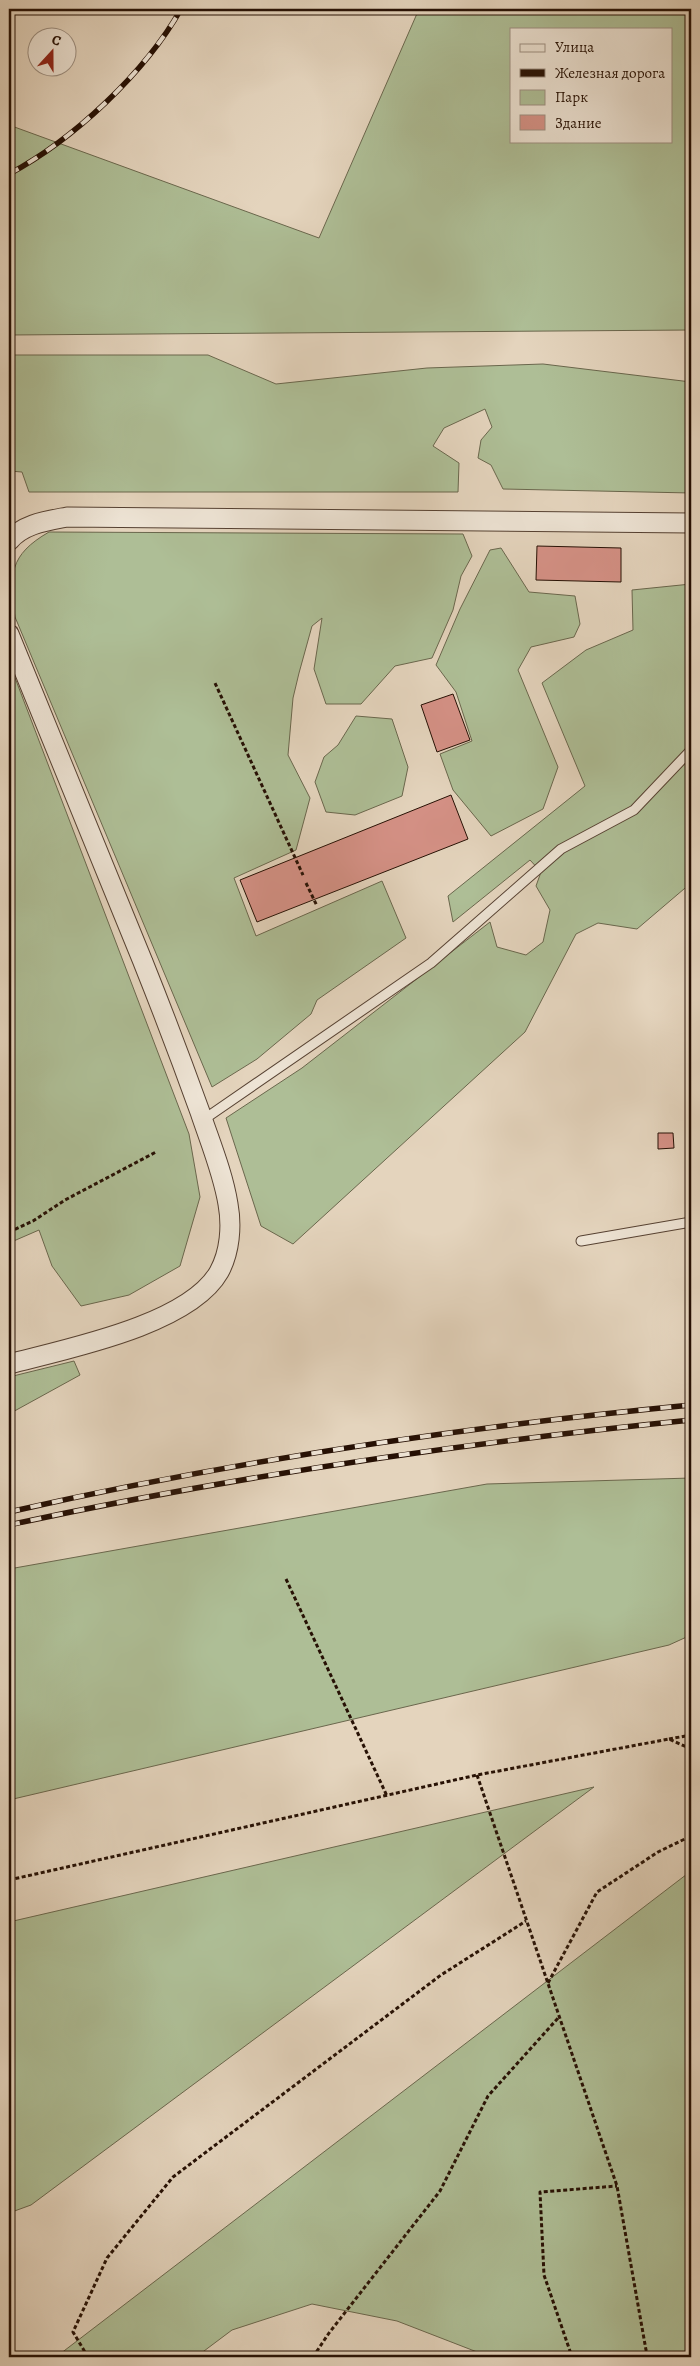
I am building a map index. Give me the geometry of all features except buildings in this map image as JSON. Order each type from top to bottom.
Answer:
[{"type":"street","points":[[9,541],[25,528],[43,521],[67,517],[691,523]]},
{"type":"street","points":[[9,634],[172,1032],[222,1182],[228,1205],[230,1224],[226,1256],[219,1272],[208,1287],[178,1309],[147,1323],[9,1364]]},
{"type":"lane","points":[[202,1120],[431,963],[561,849],[634,810],[691,750]]},
{"type":"lane","points":[[581,1241],[691,1222]]},
{"type":"path","points":[[215,683],[303,875]]},
{"type":"path","points":[[306,883],[317,906]]},
{"type":"path","points":[[9,1232],[33,1222],[65,1200],[156,1152]]},
{"type":"path","points":[[286,1579],[387,1796]]},
{"type":"path","points":[[9,1880],[477,1775],[691,1735]]},
{"type":"path","points":[[669,1739],[691,1749]]},
{"type":"path","points":[[477,1775],[618,2186],[646,2350],[650,2357]]},
{"type":"path","points":[[548,1984],[597,1892],[658,1852],[691,1836]]},
{"type":"path","points":[[88,2357],[73,2332],[107,2258],[173,2177],[441,1975],[526,1921]]},
{"type":"path","points":[[313,2357],[440,2191],[488,2096],[560,2018]]},
{"type":"path","points":[[570,2357],[572,2357],[544,2275],[540,2192],[618,2186]]},
{"type":"green space","points":[[419,9],[691,9],[691,330],[9,335],[9,125],[319,238]]},
{"type":"green space","points":[[9,355],[208,355],[276,384],[427,368],[543,364],[691,382],[691,493],[503,489],[491,465],[478,458],[481,440],[492,427],[485,409],[444,428],[433,446],[459,463],[458,492],[29,492],[22,472],[9,471]]},
{"type":"green space","points":[[49,532],[463,534],[472,556],[461,576],[453,610],[432,658],[395,666],[361,704],[326,704],[314,669],[322,618],[312,626],[293,698],[288,755],[310,798],[296,850],[234,878],[256,936],[382,881],[406,938],[317,1000],[311,1014],[257,1059],[212,1087],[15,617],[12,589],[15,567],[26,549]]},
{"type":"green space","points":[[501,548],[529,592],[575,596],[580,624],[574,637],[531,647],[518,670],[558,767],[543,809],[491,836],[453,790],[440,754],[472,741],[456,692],[436,665],[460,609],[490,550]]},
{"type":"green space","points":[[691,584],[691,733],[687,744],[691,744],[691,883],[637,929],[598,923],[576,934],[525,1032],[293,1244],[261,1226],[226,1118],[302,1068],[490,922],[497,947],[526,955],[543,942],[550,910],[536,886],[541,872],[530,860],[453,922],[448,896],[585,786],[542,683],[586,650],[633,630],[632,590]]},
{"type":"green space","points":[[9,662],[189,1134],[200,1197],[180,1266],[129,1295],[81,1306],[52,1266],[39,1230],[9,1243]]},
{"type":"green space","points":[[356,716],[392,719],[408,767],[402,796],[355,815],[326,812],[315,782],[324,757],[338,745]]},
{"type":"green space","points":[[74,1361],[80,1375],[9,1414],[9,1377]]},
{"type":"green space","points":[[691,1478],[691,1635],[669,1645],[9,1800],[9,1569],[487,1484]]},
{"type":"green space","points":[[594,1787],[31,2205],[9,2213],[9,1922]]},
{"type":"green space","points":[[691,1871],[691,2357],[490,2357],[397,2321],[312,2304],[232,2330],[196,2357],[56,2357]]},
{"type":"railway","points":[[9,174],[58,143],[106,103],[148,57],[181,9]]},
{"type":"railway","points":[[9,1512],[178,1477],[348,1448],[519,1424],[691,1405]]},
{"type":"railway","points":[[9,1525],[94,1507],[263,1476],[434,1450],[691,1420]]}]
